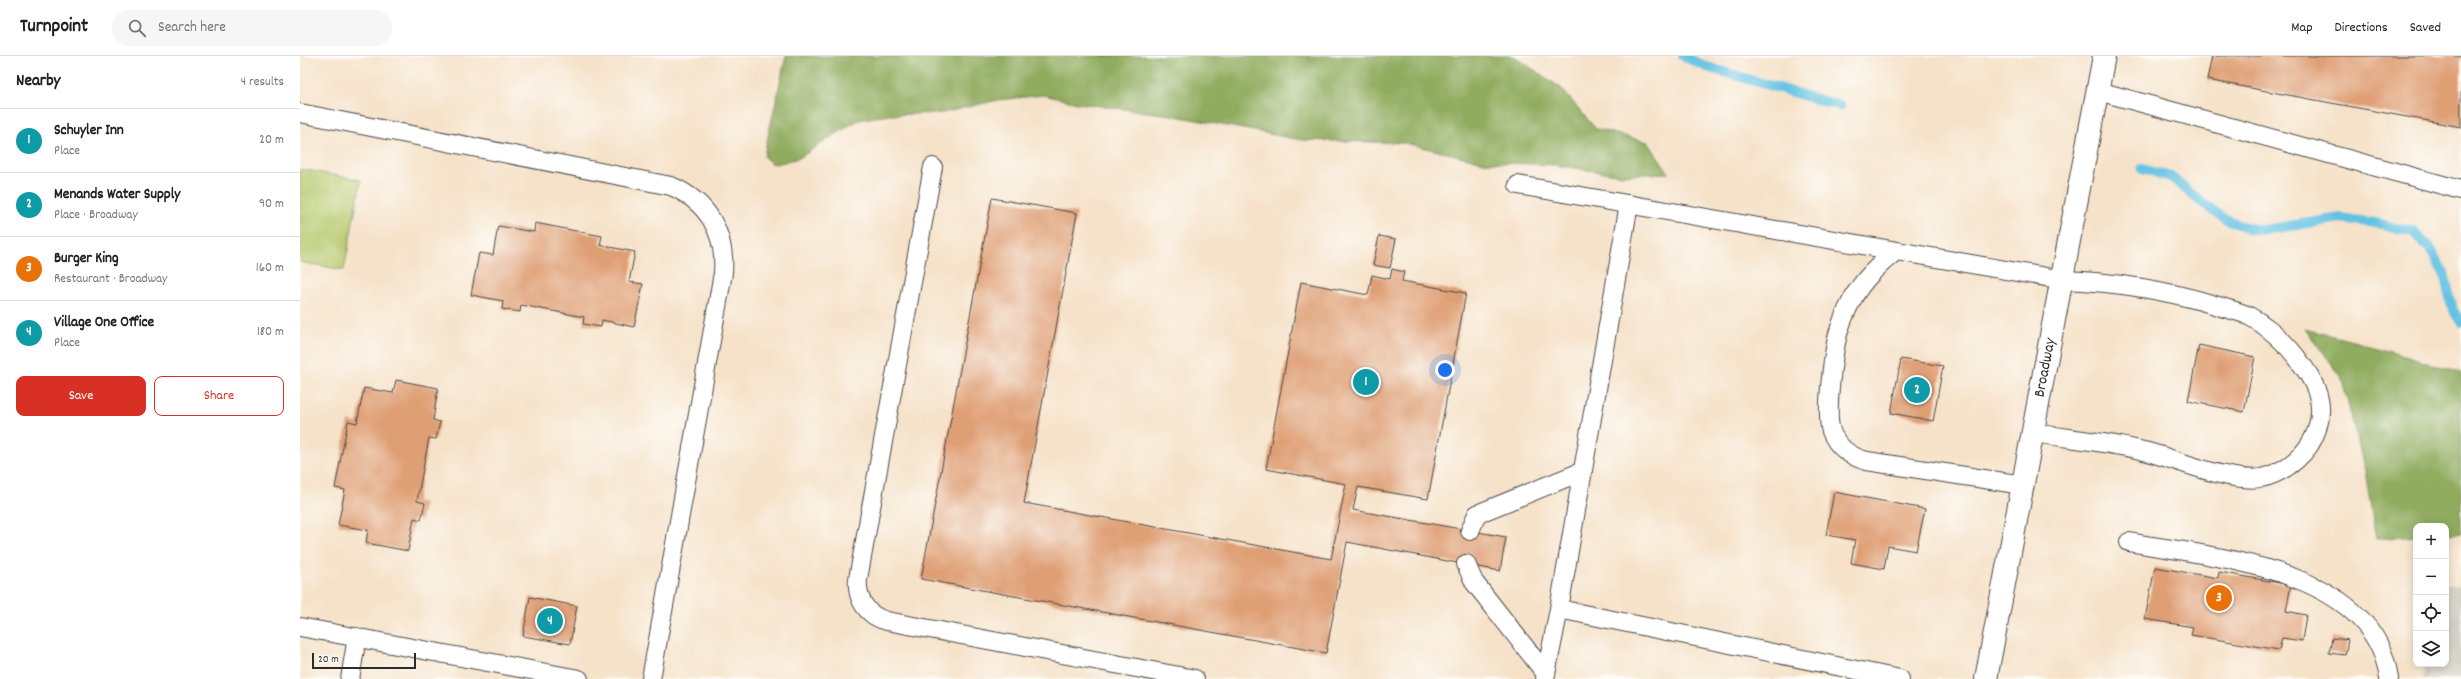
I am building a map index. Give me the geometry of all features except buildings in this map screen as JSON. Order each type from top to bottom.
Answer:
[{"type":"main road","name":"Broadway","points":[[1986,679],[2063,280],[2104,56]]},
{"type":"lane","points":[[2098,91],[2461,190]]},
{"type":"lane","points":[[300,113],[671,186],[690,196],[706,210],[713,220],[723,251],[723,273],[651,679]]},
{"type":"lane","points":[[933,167],[858,579],[858,592],[862,603],[870,613],[887,621],[1195,679]]},
{"type":"lane","points":[[1518,185],[2063,280],[2106,282],[2183,295],[2248,315],[2282,340],[2311,378],[2320,400],[2319,422],[2315,436],[2308,447],[2291,464],[2270,475],[2250,479],[2217,473],[2147,452],[2034,433]]},
{"type":"lane","points":[[1546,677],[1629,204]]},
{"type":"lane","points":[[1896,251],[1864,281],[1852,299],[1838,335],[1828,413],[1829,425],[1835,439],[1846,451],[1867,461],[2023,485]]},
{"type":"lane","points":[[1470,531],[1477,514],[1583,471]]},
{"type":"lane","points":[[2129,542],[2256,565],[2312,584],[2345,606],[2373,635],[2386,660],[2389,679]]},
{"type":"lane","points":[[1466,564],[1474,582],[1546,677]]},
{"type":"lane","points":[[1559,609],[1900,679]]},
{"type":"lane","points":[[300,627],[579,679]]},
{"type":"lane","points":[[350,679],[357,637]]},
{"type":"shaded area","points":[[2449,585],[2461,587],[2461,679],[2422,679],[2424,667],[2449,667]]},
{"type":"green space","points":[[786,56],[1514,56],[1561,88],[1596,129],[1648,142],[1669,173],[1623,175],[1554,165],[1484,162],[1405,143],[1301,140],[1170,115],[1077,103],[1044,95],[998,100],[942,113],[889,115],[858,120],[799,158],[776,164],[771,163],[764,157]]},
{"type":"green space","points":[[300,169],[361,180],[344,270],[300,262]]},
{"type":"green space","points":[[2305,329],[2357,342],[2461,373],[2461,533],[2449,534],[2449,523],[2413,523],[2413,536],[2376,539],[2365,471],[2341,376]]},
{"type":"waterway","points":[[1683,56],[1707,67],[1840,106]]},
{"type":"waterway","points":[[2142,169],[2171,177],[2201,202],[2224,218],[2247,228],[2263,230],[2341,218],[2381,224],[2413,232],[2428,246],[2444,273],[2453,310],[2461,322]]},
{"type":"place","name":"Schuyler Inn","points":[[1366,382]]},
{"type":"place","name":"Menands Water Supply","points":[[1917,390]]},
{"type":"place","name":"Burger King","points":[[2219,598]]},
{"type":"place","name":"Village One Office","points":[[550,621]]}]
